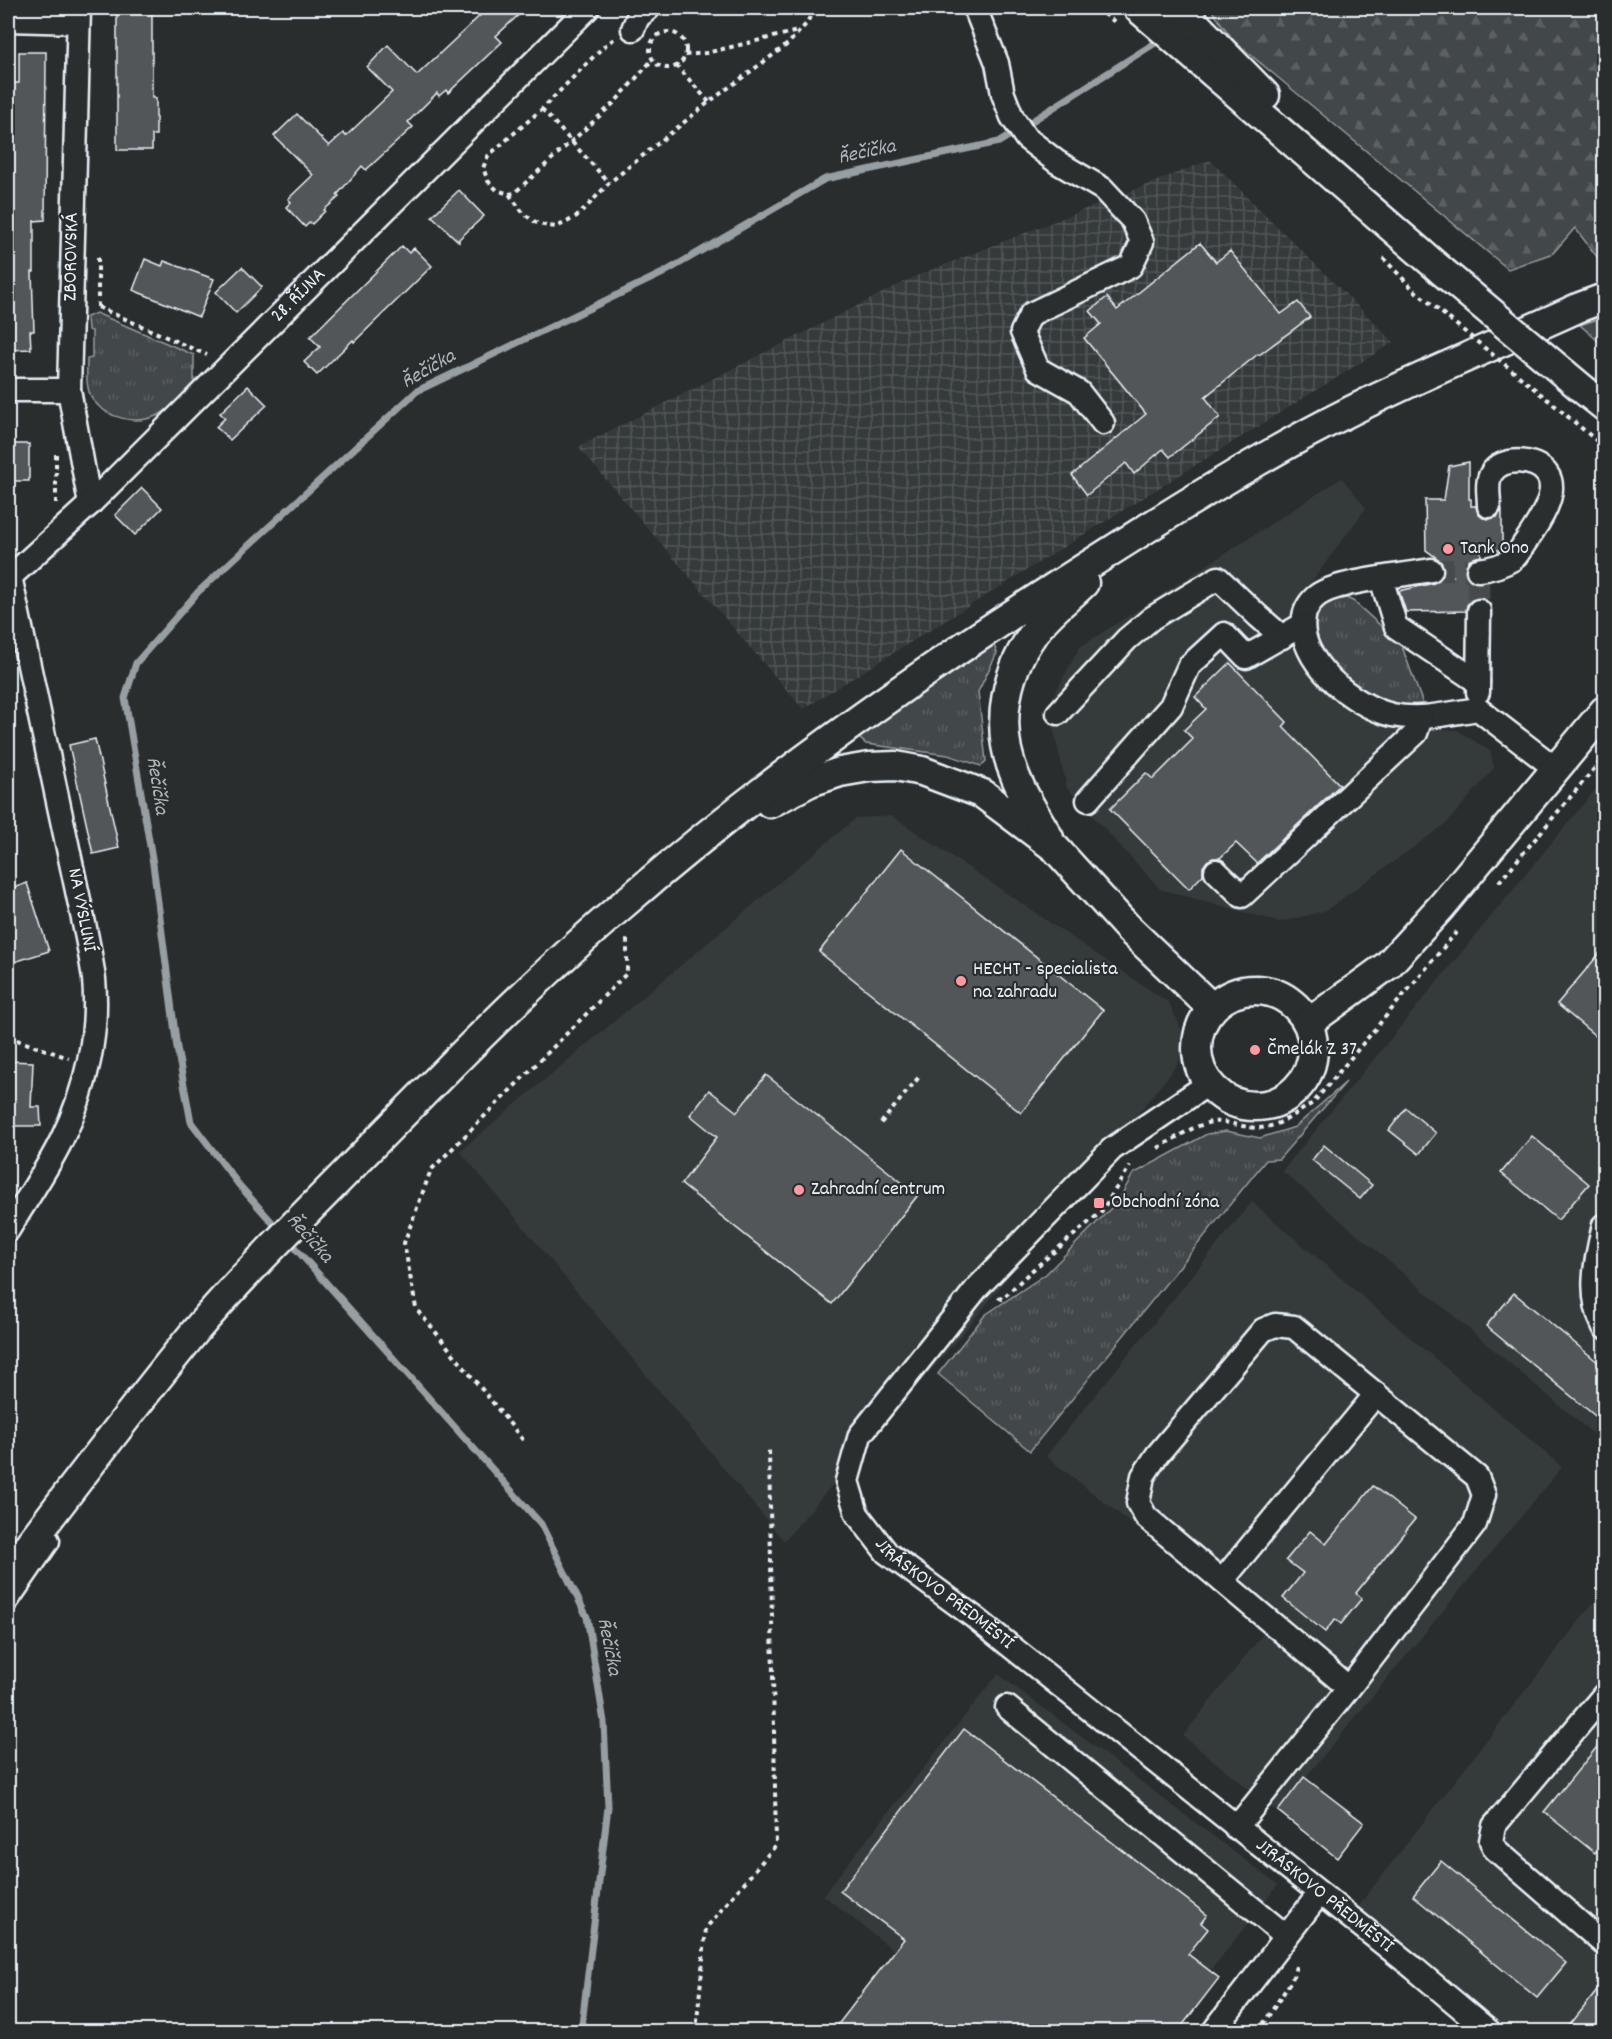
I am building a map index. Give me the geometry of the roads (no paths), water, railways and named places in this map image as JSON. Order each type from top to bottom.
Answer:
[{"type":"main road","points":[[1138,8],[1443,272],[1595,399]]},
{"type":"main road","points":[[1180,8],[1283,113],[1366,204]]},
{"type":"main road","points":[[8,1572],[198,1329],[265,1254],[474,1041],[627,901],[700,841],[845,728],[993,627],[1133,536],[1248,467],[1388,393],[1605,298]]},
{"type":"main road","points":[[1055,848],[1016,779],[1008,755],[1004,722],[1006,692],[1014,669],[1041,624],[1133,536]]},
{"type":"main road","points":[[1308,1023],[1388,965],[1441,907],[1605,711]]},
{"type":"main road","points":[[700,841],[810,782],[840,771],[896,766],[922,771],[983,794],[1055,848],[1130,929],[1212,1008]]},
{"type":"main road","points":[[1250,989],[1268,990],[1285,997],[1299,1009],[1308,1023],[1313,1042],[1312,1060],[1305,1078],[1293,1092],[1277,1102],[1258,1106],[1239,1104],[1222,1097],[1208,1084],[1199,1068],[1196,1050],[1198,1032],[1205,1015],[1233,993],[1250,989]]},
{"type":"street","name":"28. ŘÍJNA","points":[[9,578],[90,504],[588,8]]},
{"type":"street","points":[[633,29],[638,17],[649,8]]},
{"type":"street","points":[[975,8],[997,63],[1003,94],[1009,110],[1026,138],[1057,162],[1103,189],[1132,221],[1142,242],[1131,266],[1031,314],[1022,332],[1038,369],[1079,392],[1103,423]]},
{"type":"street","name":"ZBOROVSKÁ","points":[[79,15],[69,390],[90,504]]},
{"type":"street","points":[[8,20],[79,15]]},
{"type":"street","points":[[8,390],[69,390]]},
{"type":"street","points":[[1481,567],[1514,558],[1536,527],[1547,506],[1551,487],[1548,474],[1537,465],[1519,460],[1501,465],[1491,473],[1488,483],[1489,506]]},
{"type":"street","points":[[1431,570],[1340,586],[1318,595],[1305,610],[1302,626],[1305,644],[1312,659],[1346,693],[1391,715],[1421,718],[1479,709],[1556,769]]},
{"type":"street","name":"NA VÝSLUNÍ","points":[[8,1230],[61,1142],[76,1109],[82,1061],[94,1021],[94,980],[88,945],[9,578]]},
{"type":"street","points":[[1058,713],[1127,639],[1152,618],[1218,578],[1282,637]]},
{"type":"street","points":[[1382,578],[1396,627],[1478,682]]},
{"type":"street","points":[[1479,611],[1479,709]]},
{"type":"street","points":[[1088,800],[1171,706],[1189,666],[1224,634],[1246,657],[1302,626]]},
{"type":"street","points":[[1216,871],[1242,896],[1416,733],[1421,718]]},
{"type":"street","name":"JIRÁSKOVO PŘEDMĚSTÍ","points":[[1208,1084],[1112,1149],[977,1288],[860,1435],[847,1482],[857,1514],[887,1553],[974,1617],[1490,2031]]},
{"type":"street","points":[[1605,1225],[1594,1273],[1595,1308],[1605,1327]]},
{"type":"street","points":[[1236,1828],[1348,1688],[1475,1524],[1484,1495],[1477,1477],[1294,1327],[1275,1325],[1263,1330],[1157,1455],[1143,1476],[1138,1503],[1146,1517],[1348,1688]]},
{"type":"street","points":[[8,1599],[69,1511],[157,1394],[198,1329]]},
{"type":"street","points":[[1222,1581],[1376,1394]]},
{"type":"street","points":[[1602,1936],[1495,1849],[1491,1833],[1494,1826],[1605,1695]]},
{"type":"street","points":[[1007,1707],[1286,1936]]},
{"type":"street","points":[[1213,2031],[1318,1894]]},
{"type":"waterway","name":"Řečička","points":[[279,1230],[239,1185],[191,1122],[177,1048],[153,864],[125,698],[136,663],[198,592],[417,391],[663,273],[825,179],[999,142],[1163,38]]},
{"type":"waterway","name":"Řečička","points":[[288,1240],[541,1524],[587,1617],[604,1722],[608,1807],[581,2032]]},
{"type":"tunnel","points":[[1431,570],[1467,570]]},
{"type":"tunnel","points":[[1478,577],[1479,611]]},
{"type":"place","name":"Tank Ono","points":[[1448,549]]},
{"type":"place","name":"HECHT - specialista na zahradu","points":[[961,981]]},
{"type":"place","name":"Čmelák Z 37","points":[[1255,1050]]},
{"type":"place","name":"Zahradní centrum","points":[[799,1190]]},
{"type":"place","name":"Obchodní zóna","points":[[1099,1203]]}]
